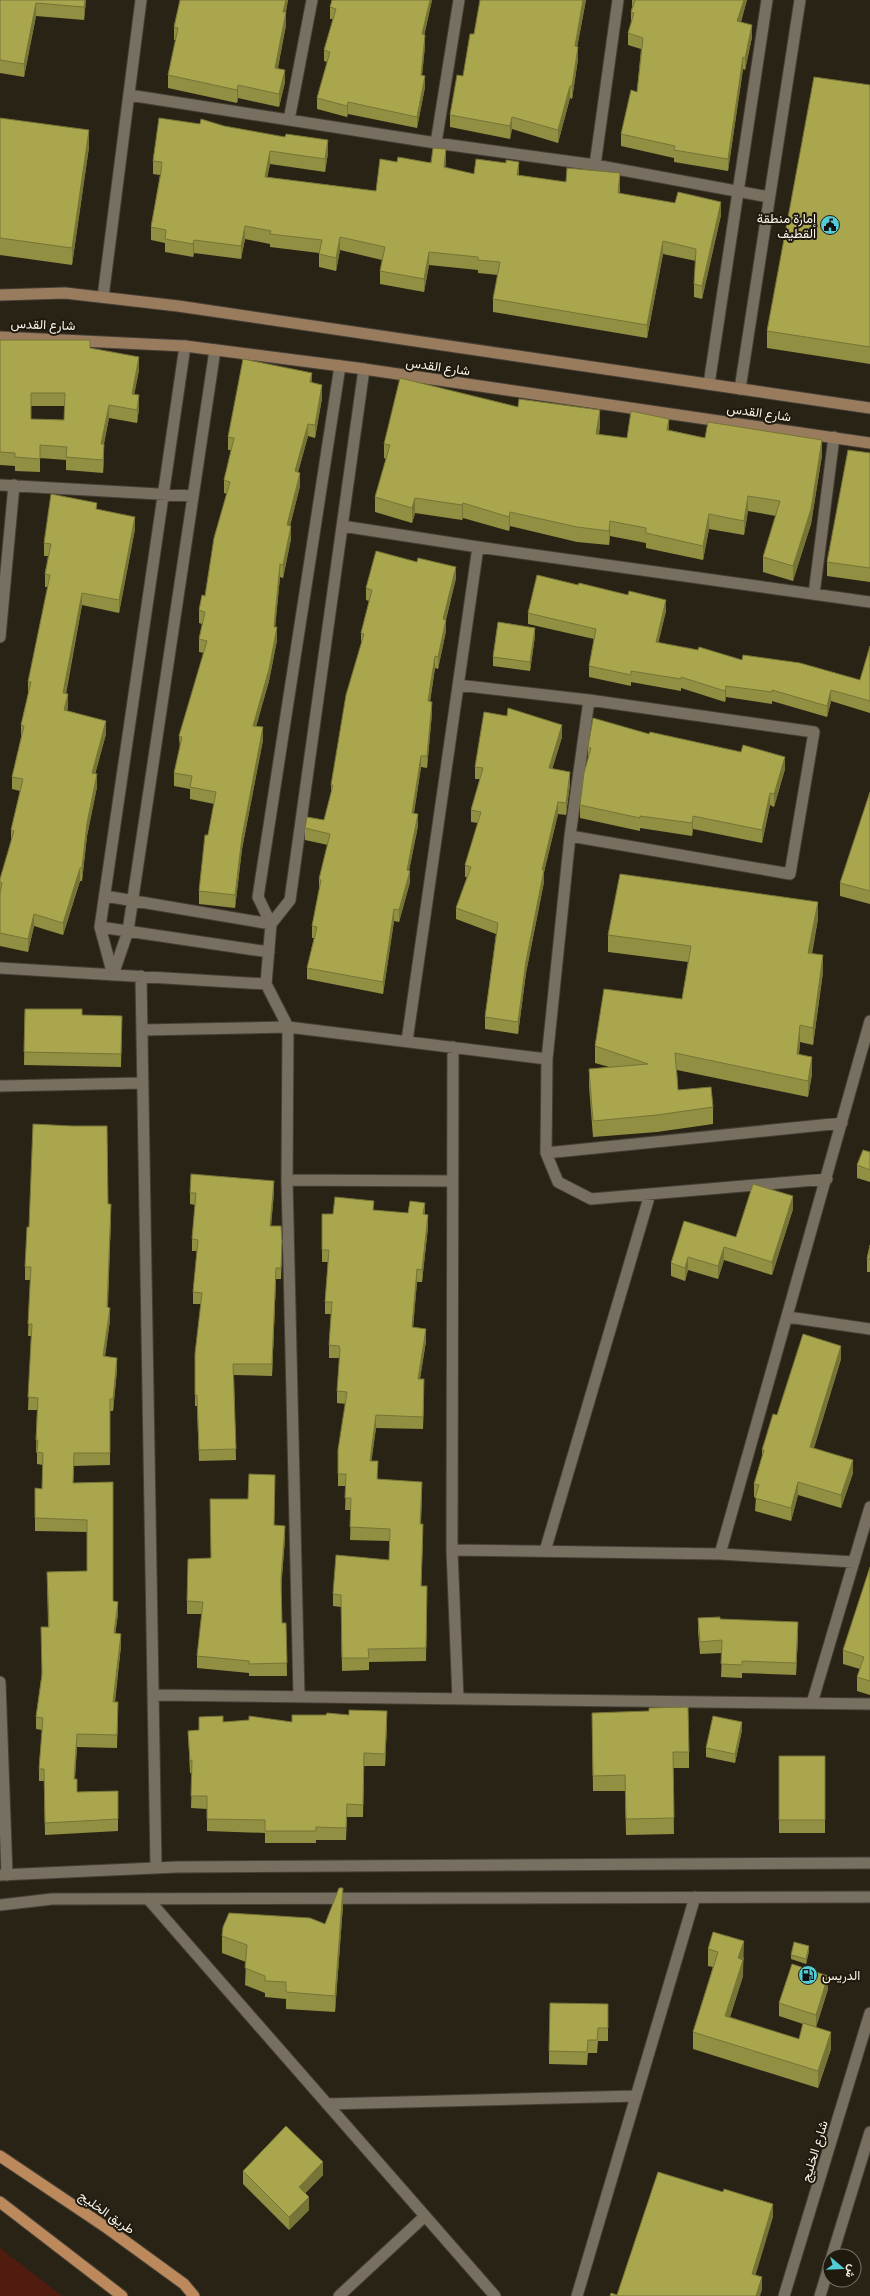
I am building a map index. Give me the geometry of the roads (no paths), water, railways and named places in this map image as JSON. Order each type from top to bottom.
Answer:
[{"type":"main road","points":[[0,295],[65,293],[103,297],[372,334],[870,408]]},
{"type":"main road","name":"شارع القدس","points":[[0,337],[185,346],[364,369],[870,443]]},
{"type":"main road","name":"طريق الخليج","points":[[0,2156],[107,2228],[184,2284],[194,2296]]},
{"type":"main road","points":[[0,2202],[122,2296]]},
{"type":"street","points":[[103,297],[142,0]]},
{"type":"street","points":[[289,120],[312,0]]},
{"type":"street","points":[[436,143],[458,0]]},
{"type":"street","points":[[595,165],[618,0]]},
{"type":"street","points":[[709,384],[767,0]]},
{"type":"street","points":[[740,389],[800,0]]},
{"type":"street","points":[[129,95],[436,143],[595,165],[769,197]]},
{"type":"street","points":[[113,975],[100,927],[165,493],[185,346]]},
{"type":"street","points":[[113,975],[128,931],[133,902],[214,350]]},
{"type":"street","points":[[299,1696],[287,1180],[288,1028],[266,984],[271,924],[258,896],[340,366]]},
{"type":"street","points":[[271,924],[290,900],[364,369]]},
{"type":"street","points":[[814,594],[834,437]]},
{"type":"street","points":[[0,485],[165,493],[193,496]]},
{"type":"street","points":[[0,633],[14,485]]},
{"type":"street","points":[[342,526],[478,547],[870,602]]},
{"type":"street","points":[[407,1041],[478,547]]},
{"type":"street","points":[[458,685],[589,700],[814,732],[790,874],[570,836]]},
{"type":"street","points":[[589,700],[570,836],[547,1059],[546,1153],[558,1182],[591,1199],[827,1179]]},
{"type":"street","points":[[105,896],[133,902],[271,924]]},
{"type":"street","points":[[100,927],[269,952]]},
{"type":"street","points":[[0,968],[266,984]]},
{"type":"street","points":[[141,976],[156,1868]]},
{"type":"street","points":[[720,1554],[827,1179],[870,1021]]},
{"type":"street","points":[[142,1030],[288,1028],[407,1041],[547,1059]]},
{"type":"street","points":[[452,1047],[452,1550],[458,1699]]},
{"type":"street","points":[[0,1086],[143,1083]]},
{"type":"street","points":[[546,1153],[842,1123]]},
{"type":"street","points":[[287,1180],[452,1181]]},
{"type":"street","points":[[545,1551],[650,1194]]},
{"type":"street","points":[[788,1317],[870,1329]]},
{"type":"street","points":[[812,1703],[870,1507]]},
{"type":"street","points":[[452,1550],[720,1554],[854,1562]]},
{"type":"street","points":[[0,1682],[4,1875],[156,1868],[870,1863]]},
{"type":"street","points":[[154,1695],[870,1704]]},
{"type":"street","points":[[578,2296],[695,1897]]},
{"type":"street","points":[[0,1905],[52,1899],[870,1897]]},
{"type":"street","points":[[148,1899],[495,2296]]},
{"type":"street","name":"شارع الخليج","points":[[784,2296],[870,2013]]},
{"type":"street","points":[[327,2104],[636,2096]]},
{"type":"street","points":[[834,2248],[870,2132]]},
{"type":"street","points":[[339,2296],[425,2216]]},
{"type":"place","name":"إمارة منطقة القطيف","points":[[830,225]]},
{"type":"place","name":"الدريس","points":[[808,1975]]}]
